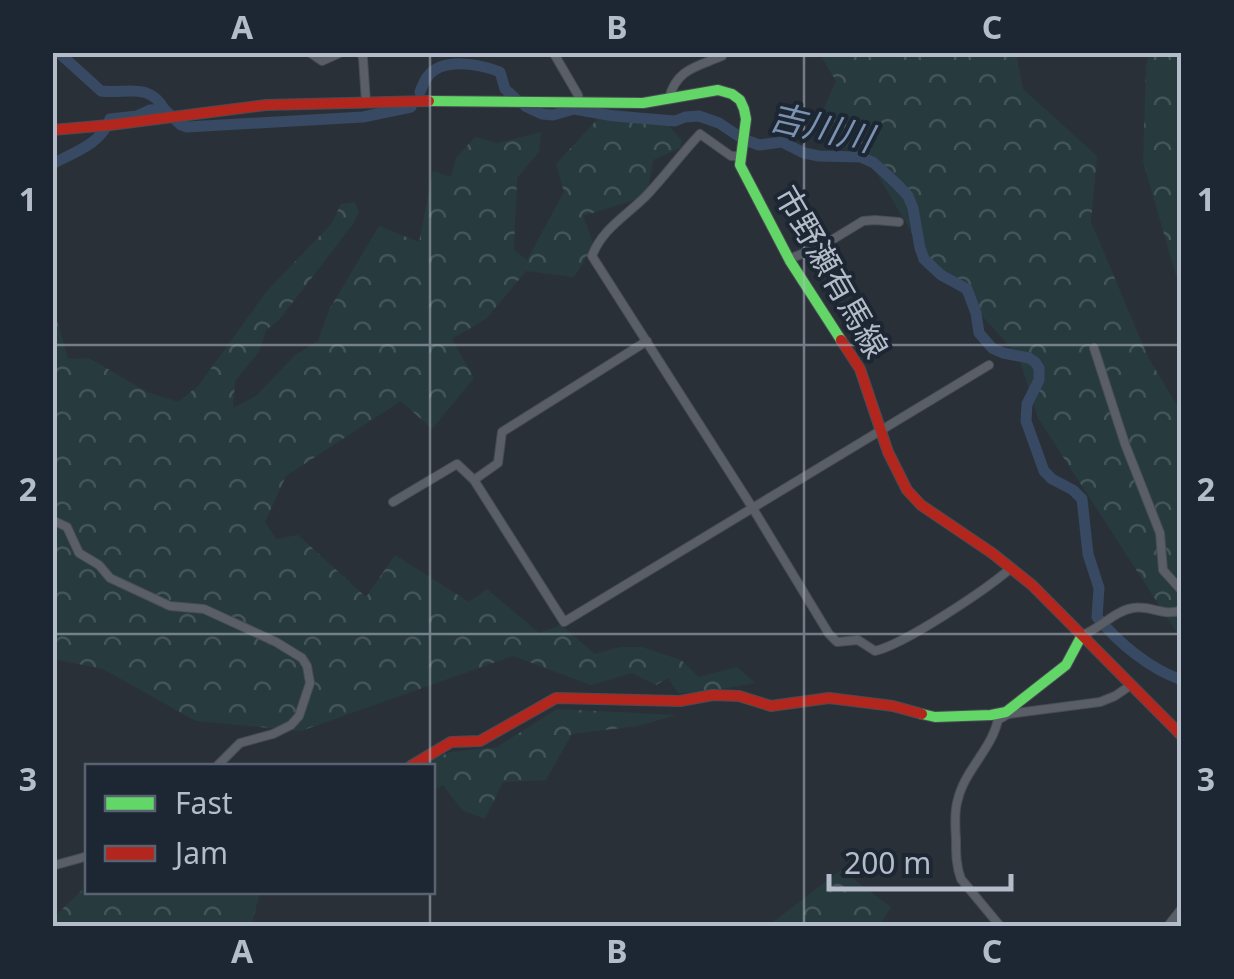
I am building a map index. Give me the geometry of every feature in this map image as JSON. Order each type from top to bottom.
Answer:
[{"type":"main road","points":[[52,130],[266,105],[643,102],[718,90],[730,92],[746,112],[740,154]]},
{"type":"main road","name":"市野瀬有馬線","points":[[740,154],[740,165],[788,258],[860,368],[907,490],[920,505],[1032,584],[1182,736]]},
{"type":"main road","points":[[415,764],[451,742],[480,741],[556,698],[680,701],[714,695],[740,696],[771,706],[829,698],[892,706],[935,717],[1007,713],[1066,664],[1085,634]]},
{"type":"street","points":[[309,52],[322,62],[342,52]]},
{"type":"street","points":[[361,52],[366,102]]},
{"type":"street","points":[[553,52],[579,102]]},
{"type":"street","points":[[670,98],[674,82],[682,74],[724,52]]},
{"type":"street","points":[[740,154],[731,156],[700,134],[646,196],[598,241],[592,256],[829,634],[837,642],[858,640],[876,650],[883,649],[1011,568]]},
{"type":"street","points":[[788,258],[822,246],[863,222],[899,222]]},
{"type":"street","points":[[474,480],[498,463],[502,432],[647,341]]},
{"type":"street","points":[[1094,348],[1125,444],[1160,533],[1164,570],[1182,591]]},
{"type":"street","points":[[392,502],[456,464],[474,480],[564,622],[989,364]]},
{"type":"street","points":[[52,520],[67,527],[79,554],[100,565],[110,578],[170,606],[204,608],[302,658],[310,683],[299,716],[274,734],[240,743],[219,764]]},
{"type":"street","points":[[1085,634],[1134,608],[1169,614],[1182,610]]},
{"type":"street","points":[[1000,926],[961,879],[955,827],[960,792],[992,738],[998,720],[1007,713],[1100,702],[1132,686]]},
{"type":"street","points":[[52,866],[85,857]]},
{"type":"street","points":[[1168,926],[1182,908]]},
{"type":"green space","points":[[1149,52],[1181,53],[1181,293],[1143,161]]},
{"type":"green space","points":[[819,53],[1016,53],[1023,89],[1097,156],[1091,222],[1148,357],[1181,412],[1181,639],[1038,418],[1018,355],[923,252],[875,170],[817,124],[836,81]]},
{"type":"green space","points":[[617,109],[661,117],[682,141],[680,148],[653,160],[647,196],[583,216],[594,245],[574,277],[526,271],[487,318],[452,339],[474,378],[432,429],[401,401],[286,476],[265,522],[276,539],[298,535],[366,597],[395,555],[469,602],[487,589],[539,633],[561,625],[595,654],[620,647],[642,647],[681,660],[699,677],[737,667],[755,683],[678,693],[668,678],[656,685],[632,673],[591,685],[513,656],[301,731],[196,721],[103,669],[53,659],[53,306],[68,359],[89,358],[147,392],[178,402],[199,385],[267,291],[332,223],[341,204],[355,202],[359,212],[353,224],[279,320],[266,330],[259,352],[235,381],[233,408],[256,396],[295,355],[318,341],[329,310],[379,226],[419,242],[433,171],[451,177],[456,158],[475,137],[498,143],[541,132],[539,152],[517,178],[514,250],[527,260],[564,192],[556,164],[604,112]]},
{"type":"green space","points":[[557,709],[676,715],[638,726],[572,734],[546,780],[503,782],[485,819],[462,810],[443,785],[435,790],[435,764],[418,764],[451,752],[497,747]]},
{"type":"green space","points":[[841,870],[891,907],[879,926],[768,926]]},
{"type":"green space","points":[[81,891],[259,894],[251,926],[53,926],[53,918]]},
{"type":"waterway","points":[[58,52],[101,91],[144,92],[164,109]]},
{"type":"waterway","name":"吉川川","points":[[420,92],[435,70],[462,64],[500,72],[505,89],[515,98]]},
{"type":"waterway","name":"吉川川","points":[[525,106],[553,115],[574,109],[675,121],[699,116],[759,145],[782,142],[804,153],[861,157],[874,163],[908,196],[924,259],[941,275],[967,289],[979,333],[992,348],[1029,358],[1039,368],[1039,380],[1027,404],[1026,421],[1044,471],[1082,499],[1088,554],[1099,588],[1097,617],[1135,654],[1182,680]]},
{"type":"waterway","name":"吉川川","points":[[52,164],[94,141],[110,119],[150,110],[164,109],[187,127],[363,117],[411,107]]},
{"type":"traffic: fast","points":[[429,101],[643,103],[718,90],[732,94],[740,100],[746,119],[740,165],[790,261],[841,340]]},
{"type":"traffic: fast","points":[[922,714],[935,717],[1006,712],[1066,665],[1082,635]]},
{"type":"traffic: jam","points":[[52,130],[266,105],[429,101]]},
{"type":"traffic: jam","points":[[841,340],[860,369],[888,452],[907,490],[921,505],[1032,585],[1182,736]]},
{"type":"traffic: jam","points":[[414,764],[451,742],[480,741],[556,698],[680,701],[713,695],[739,696],[771,706],[829,698],[922,714]]}]
